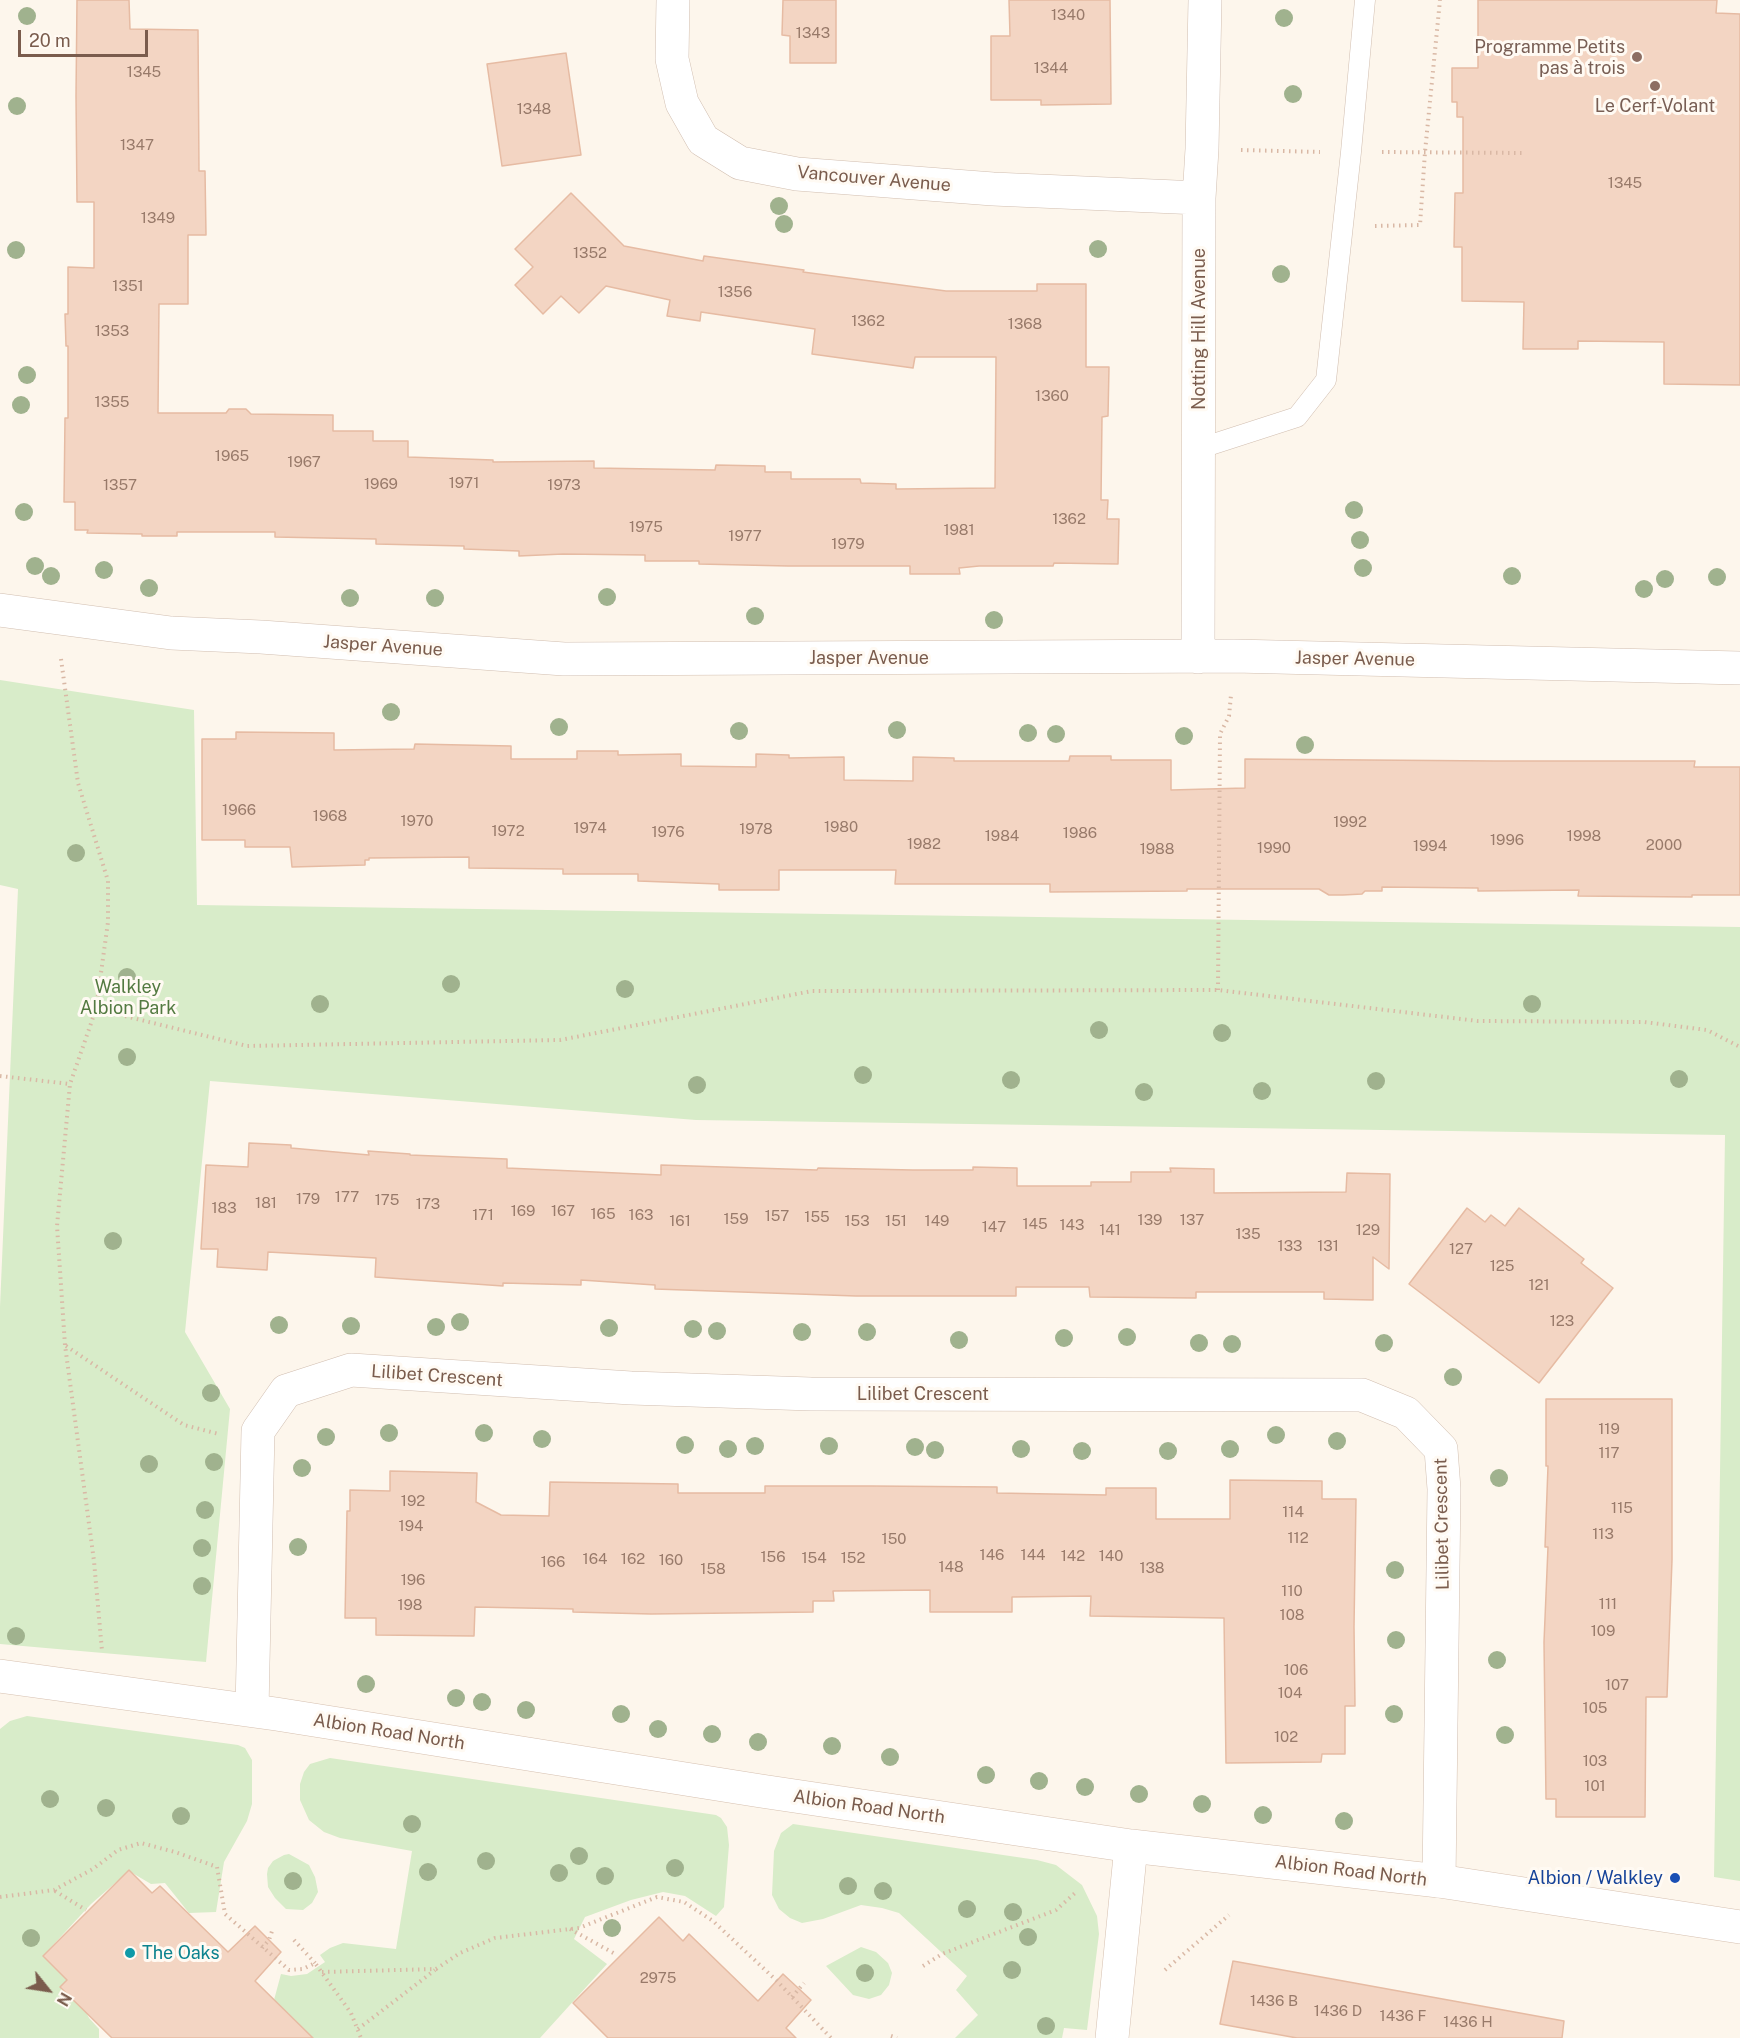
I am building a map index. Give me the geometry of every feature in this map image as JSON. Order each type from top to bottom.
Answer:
[{"type":"street","name":"Vancouver Avenue","points":[[673,0],[672,59],[682,103],[704,140],[740,163],[797,174],[947,186],[1199,198]]},
{"type":"street","name":"Notting Hill Avenue","points":[[1198,657],[1199,198],[1205,0]]},
{"type":"street","name":"Jasper Avenue","points":[[0,610],[171,633],[564,659],[1234,656],[1740,668]]},
{"type":"street","name":"Lilibet Crescent","points":[[252,1710],[258,1431],[286,1391],[351,1370],[619,1387],[811,1394],[1362,1395],[1406,1413],[1441,1449],[1444,1489],[1439,1881]]},
{"type":"street","name":"Albion Road North","points":[[0,1676],[252,1710],[761,1791],[1131,1846],[1439,1881],[1740,1927]]},
{"type":"street","points":[[1112,2038],[1131,1846]]},
{"type":"lane","points":[[1198,449],[1297,417],[1326,380],[1352,152],[1365,0]]},
{"type":"path","points":[[1375,226],[1420,225],[1440,0]]},
{"type":"path","points":[[1202,149],[1525,153]]},
{"type":"path","points":[[1218,990],[1220,734],[1229,716],[1234,656]]},
{"type":"path","points":[[63,675],[78,783],[108,881],[108,922],[96,1009],[70,1084],[57,1226],[65,1345],[94,1562],[104,1691]]},
{"type":"path","points":[[96,1009],[247,1046],[258,1046],[560,1040],[812,991],[1218,990],[1478,1021],[1644,1022],[1707,1030],[1740,1047]]},
{"type":"path","points":[[0,1076],[70,1084]]},
{"type":"path","points":[[65,1345],[184,1425],[258,1444]]},
{"type":"path","points":[[0,1897],[54,1890],[93,1869],[118,1850],[141,1843],[217,1867],[225,1914],[289,1970],[303,1969],[315,1963]]},
{"type":"path","points":[[54,1890],[86,1910]]},
{"type":"path","points":[[923,1966],[942,1954],[1056,1910],[1075,1893]]},
{"type":"path","points":[[358,2029],[460,1953],[495,1938],[579,1928],[657,1897],[684,1902],[713,1921],[831,2038]]},
{"type":"path","points":[[1165,1970],[1229,1915]]},
{"type":"path","points":[[262,1948],[269,1940],[273,1928]]},
{"type":"path","points":[[569,1929],[617,1955]]},
{"type":"path","points":[[294,1940],[315,1963],[351,2013],[361,2038]]},
{"type":"path","points":[[322,1972],[436,1969]]},
{"type":"path","points":[[792,1997],[804,1983]]},
{"type":"path","points":[[891,2036],[897,2038]]},
{"type":"green space","name":"Walkley Albion Park","points":[[0,680],[194,710],[197,905],[1740,927],[1740,1881],[1714,1877],[1725,1135],[696,1120],[210,1081],[185,1332],[230,1409],[206,1662],[0,1644],[0,1307],[18,889],[0,885]]},
{"type":"green space","points":[[27,1716],[238,1745],[245,1748],[252,1760],[252,1804],[247,1821],[224,1862],[216,1912],[189,1913],[165,1883],[151,1884],[129,1871],[91,1904],[43,1956],[67,1980],[60,1987],[86,2012],[99,2029],[99,2038],[0,2038],[0,1729],[10,1721]]},
{"type":"green space","points":[[330,1758],[716,1815],[727,1827],[729,1845],[724,1907],[716,1916],[685,1896],[663,1892],[631,1900],[585,1917],[574,1939],[607,1964],[540,2038],[313,2038],[274,2000],[281,1974],[291,1976],[307,1974],[325,1962],[320,1955],[343,1943],[396,1949],[412,1851],[340,1838],[324,1832],[309,1820],[300,1800],[300,1784],[304,1772],[310,1764]]},
{"type":"green space","points":[[793,1824],[1037,1860],[1056,1865],[1082,1885],[1097,1916],[1099,1934],[1087,2030],[1064,2028],[1062,2038],[955,2038],[978,2015],[956,1990],[967,1976],[899,1913],[861,1905],[823,1919],[802,1923],[790,1918],[779,1909],[772,1895],[774,1851],[781,1833]]},
{"type":"green space","points":[[289,1854],[309,1865],[315,1877],[318,1892],[312,1903],[303,1910],[286,1909],[268,1887],[268,1868],[273,1861]]},
{"type":"green space","points":[[861,1947],[876,1952],[888,1963],[892,1973],[889,1985],[881,1995],[869,1999],[853,1995],[826,1966]]},
{"type":"building","points":[[77,0],[129,0],[130,29],[198,30],[199,171],[205,171],[206,235],[188,235],[188,304],[159,304],[158,413],[226,413],[229,409],[246,409],[251,414],[333,415],[333,431],[373,431],[373,441],[408,441],[408,457],[493,460],[493,462],[594,461],[594,468],[715,470],[716,465],[765,466],[765,472],[791,472],[791,479],[860,479],[861,483],[896,484],[896,489],[995,488],[996,357],[915,357],[913,368],[812,354],[815,329],[701,312],[700,321],[667,316],[670,300],[606,286],[579,313],[561,296],[543,314],[515,285],[533,267],[515,249],[571,193],[624,246],[703,261],[704,256],[946,291],[1037,291],[1037,284],[1086,284],[1086,367],[1109,367],[1108,416],[1102,417],[1101,500],[1108,500],[1107,519],[1119,519],[1118,564],[1054,563],[1053,566],[979,566],[959,568],[960,574],[910,574],[910,566],[699,564],[699,561],[645,561],[645,555],[519,556],[519,551],[464,549],[464,546],[376,544],[376,539],[275,537],[275,532],[177,532],[177,536],[142,536],[142,534],[87,533],[88,530],[75,530],[75,502],[64,502],[65,418],[68,418],[68,346],[66,346],[65,314],[68,314],[68,267],[94,268],[94,202],[77,202]]},
{"type":"building","points":[[783,0],[836,0],[836,63],[790,63],[790,36],[782,35]]},
{"type":"building","points":[[1009,0],[1110,0],[1111,104],[1041,105],[1041,100],[991,100],[991,36],[1010,36]]},
{"type":"building","points":[[1478,0],[1717,0],[1716,13],[1740,14],[1740,385],[1664,384],[1664,342],[1578,341],[1578,349],[1523,349],[1524,302],[1462,301],[1462,247],[1454,247],[1455,193],[1463,193],[1463,117],[1457,117],[1457,102],[1452,102],[1452,68],[1478,68]]},
{"type":"building","points":[[566,53],[581,155],[502,166],[487,64]]},
{"type":"building","points":[[236,732],[334,733],[334,750],[414,749],[415,744],[511,746],[511,759],[577,759],[577,751],[618,751],[618,755],[681,754],[681,766],[756,767],[756,754],[789,755],[789,758],[844,757],[844,780],[913,781],[913,757],[954,758],[954,761],[1069,761],[1070,756],[1111,756],[1111,760],[1171,760],[1171,790],[1245,788],[1245,759],[1695,761],[1694,767],[1740,767],[1740,895],[1578,896],[1579,890],[1478,891],[1478,888],[1382,887],[1382,891],[1343,895],[1329,895],[1319,889],[1050,892],[1050,884],[895,884],[896,870],[779,870],[779,890],[719,890],[719,884],[638,881],[638,874],[563,874],[563,869],[469,868],[469,857],[369,858],[365,860],[365,865],[292,867],[290,847],[245,847],[245,840],[202,840],[202,739],[236,739]]},
{"type":"building","points":[[249,1143],[291,1145],[291,1148],[369,1155],[368,1151],[507,1159],[507,1168],[661,1175],[661,1165],[817,1170],[818,1168],[973,1170],[973,1167],[1017,1168],[1017,1186],[1091,1186],[1091,1182],[1131,1182],[1131,1172],[1171,1172],[1170,1168],[1214,1169],[1214,1193],[1346,1192],[1347,1173],[1390,1174],[1389,1269],[1373,1257],[1373,1300],[1324,1299],[1324,1292],[1196,1292],[1196,1298],[1090,1297],[1089,1287],[1016,1287],[1016,1296],[856,1296],[655,1289],[655,1285],[581,1280],[581,1285],[503,1283],[503,1286],[375,1277],[376,1258],[268,1252],[267,1270],[217,1267],[218,1249],[201,1249],[206,1165],[248,1167]]},
{"type":"building","points":[[1467,1208],[1485,1222],[1491,1215],[1505,1226],[1519,1208],[1584,1259],[1581,1263],[1613,1288],[1539,1383],[1409,1284]]},
{"type":"building","points":[[1546,1399],[1672,1399],[1672,1560],[1667,1697],[1646,1697],[1645,1817],[1556,1817],[1556,1799],[1546,1799],[1544,1642],[1548,1547],[1545,1547],[1548,1466],[1546,1466]]},
{"type":"building","points":[[390,1471],[477,1473],[476,1502],[501,1515],[549,1516],[550,1482],[678,1484],[678,1493],[765,1493],[765,1486],[872,1486],[997,1487],[997,1493],[1106,1495],[1106,1488],[1156,1488],[1156,1519],[1230,1519],[1230,1480],[1322,1481],[1322,1499],[1356,1499],[1355,1706],[1345,1706],[1345,1754],[1322,1754],[1321,1762],[1226,1763],[1224,1618],[1090,1616],[1091,1596],[1012,1597],[1012,1612],[930,1612],[930,1590],[833,1591],[834,1601],[813,1601],[813,1612],[651,1614],[573,1612],[573,1609],[475,1607],[474,1636],[376,1635],[376,1618],[345,1618],[347,1511],[350,1511],[350,1490],[390,1491]]},
{"type":"building","name":"The Oaks","points":[[129,1870],[152,1893],[160,1886],[228,1952],[255,1926],[281,1952],[255,1981],[313,2038],[112,2038],[60,1987],[67,1980],[43,1956]]},
{"type":"building","points":[[659,1917],[683,1941],[689,1934],[758,2001],[783,1974],[811,2000],[786,2028],[796,2038],[608,2038],[573,2003]]},
{"type":"building","points":[[1233,1961],[1564,2021],[1562,2038],[1297,2038],[1220,2024]]},
{"type":"place","name":"Programme Petits pas à trois","points":[[1637,57]]},
{"type":"place","name":"Le Cerf-Volant","points":[[1655,86]]},
{"type":"place","name":"Albion / Walkley","points":[[1675,1878]]},
{"type":"place","name":"The Oaks","points":[[130,1953]]}]
